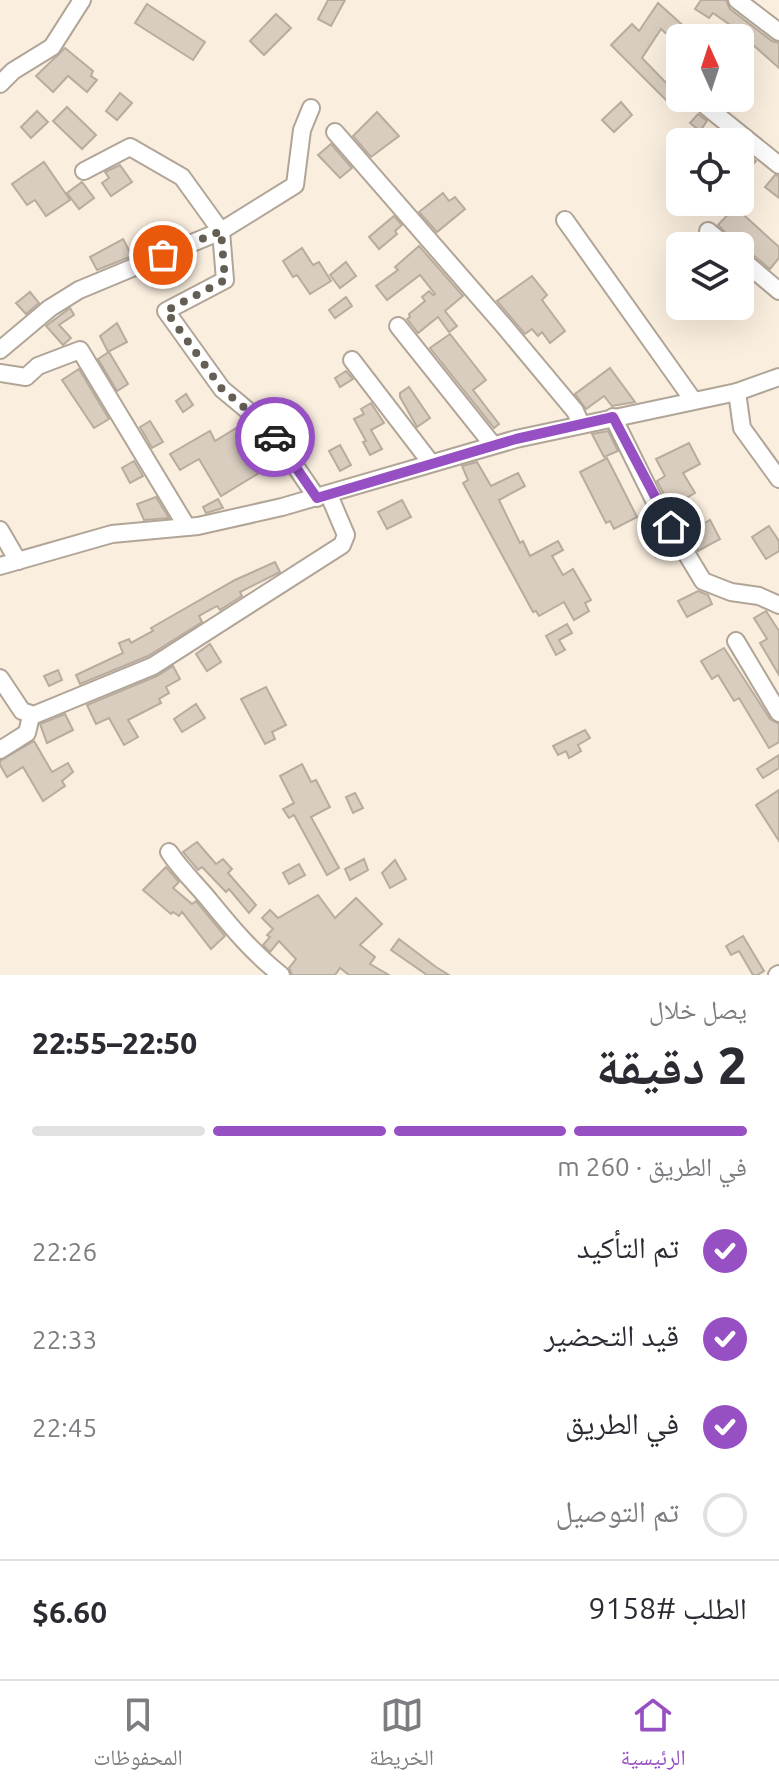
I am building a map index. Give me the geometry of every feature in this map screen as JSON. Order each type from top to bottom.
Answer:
[{"type":"street","points":[[0,84],[13,71],[52,47],[82,0]]},
{"type":"street","points":[[737,0],[779,32]]},
{"type":"street","points":[[0,350],[50,308],[79,290],[221,231],[295,185],[302,130],[311,108]]},
{"type":"street","points":[[713,112],[779,165]]},
{"type":"street","points":[[335,132],[504,326],[575,411],[581,424]]},
{"type":"street","points":[[31,716],[153,666],[338,549],[346,535],[323,497],[270,429],[222,389],[166,311],[225,280],[221,231],[182,177],[130,147],[84,171]]},
{"type":"street","points":[[565,220],[693,400]]},
{"type":"street","points":[[754,270],[779,291]]},
{"type":"street","points":[[398,326],[493,445]]},
{"type":"street","points":[[0,373],[26,377],[38,366],[80,350],[187,527]]},
{"type":"street","points":[[352,360],[431,463]]},
{"type":"street","points":[[0,566],[112,534],[187,527],[323,497],[493,445],[737,392],[779,377]]},
{"type":"street","points":[[737,392],[742,428],[779,479]]},
{"type":"street","points":[[613,417],[654,500],[703,581],[731,592],[759,596],[779,605]]},
{"type":"street","points":[[0,530],[18,561]]},
{"type":"street","points":[[736,641],[779,713]]},
{"type":"street","points":[[0,678],[22,711],[31,716]]},
{"type":"street","points":[[0,750],[27,733],[31,716]]},
{"type":"street","points":[[169,852],[230,929],[281,975]]},
{"type":"building","points":[[328,0],[345,0],[331,26],[318,19]]},
{"type":"building","points":[[701,0],[726,0],[730,9],[750,24],[729,24],[713,13],[709,18],[695,9]]},
{"type":"building","points":[[658,3],[681,24],[666,24],[666,33],[661,29],[642,58],[666,83],[666,100],[611,45],[632,24],[639,31]]},
{"type":"building","points":[[147,4],[205,42],[193,60],[135,23]]},
{"type":"building","points":[[276,14],[291,28],[264,55],[250,41]]},
{"type":"building","points":[[754,27],[779,43],[779,68],[754,46]]},
{"type":"building","points":[[65,48],[93,71],[91,76],[97,80],[87,92],[68,76],[53,92],[36,76]]},
{"type":"building","points":[[120,93],[132,103],[117,120],[106,111]]},
{"type":"building","points":[[621,102],[632,115],[614,132],[602,120]]},
{"type":"building","points":[[67,107],[96,135],[82,149],[53,121]]},
{"type":"building","points":[[37,111],[48,122],[31,138],[21,127]]},
{"type":"building","points":[[377,112],[399,136],[371,157],[353,136]]},
{"type":"building","points":[[698,114],[707,121],[702,128],[690,123]]},
{"type":"building","points":[[331,144],[352,168],[340,178],[318,155]]},
{"type":"building","points":[[44,162],[70,200],[46,216],[35,200],[27,205],[12,184]]},
{"type":"building","points":[[120,165],[132,182],[111,196],[102,183],[109,178],[105,172]]},
{"type":"building","points":[[775,175],[779,176],[779,198],[765,187]]},
{"type":"building","points":[[82,182],[94,198],[79,209],[67,193]]},
{"type":"building","points":[[443,193],[449,201],[455,197],[465,209],[437,232],[419,212]]},
{"type":"building","points":[[394,216],[402,225],[395,231],[397,234],[379,249],[369,237]]},
{"type":"building","points":[[726,216],[745,216],[779,247],[779,258],[770,269],[754,256],[754,232],[725,232],[718,225]]},
{"type":"building","points":[[123,239],[132,256],[97,270],[90,257]]},
{"type":"building","points":[[419,246],[463,296],[445,311],[457,326],[449,332],[438,317],[418,333],[407,319],[425,301],[422,297],[429,291],[435,294],[420,275],[387,300],[376,286],[398,270],[395,267]]},
{"type":"building","points":[[302,248],[313,265],[319,262],[331,281],[310,294],[283,261]]},
{"type":"building","points":[[346,262],[356,276],[340,288],[330,275]]},
{"type":"building","points":[[532,276],[547,295],[542,300],[565,331],[550,343],[542,332],[538,336],[532,329],[525,334],[497,301]]},
{"type":"building","points":[[30,292],[39,303],[26,314],[16,303]]},
{"type":"building","points":[[346,297],[352,306],[335,318],[329,310]]},
{"type":"building","points":[[70,308],[74,315],[59,325],[71,338],[63,345],[46,326]]},
{"type":"building","points":[[117,323],[127,342],[108,352],[100,336]]},
{"type":"building","points":[[450,334],[486,380],[473,390],[499,424],[494,428],[430,348]]},
{"type":"building","points":[[109,352],[128,384],[117,391],[98,359]]},
{"type":"building","points":[[610,368],[635,402],[612,406],[604,396],[586,409],[575,394]]},
{"type":"building","points":[[79,369],[109,419],[94,428],[62,380]]},
{"type":"building","points":[[346,371],[353,379],[340,387],[335,378]]},
{"type":"building","points":[[409,387],[430,418],[417,427],[400,397],[400,393]]},
{"type":"building","points":[[186,394],[193,405],[183,412],[176,401]]},
{"type":"building","points":[[371,403],[384,423],[371,430],[382,449],[370,455],[354,419],[364,414],[361,409]]},
{"type":"building","points":[[150,421],[163,442],[152,448],[140,427]]},
{"type":"building","points":[[238,427],[264,470],[221,496],[199,459],[180,470],[170,454],[210,431],[215,441]]},
{"type":"building","points":[[608,431],[618,451],[604,457],[592,434]]},
{"type":"building","points":[[689,443],[700,464],[683,473],[695,493],[671,507],[657,481],[665,476],[656,459]]},
{"type":"building","points":[[340,445],[351,465],[340,471],[329,451]]},
{"type":"building","points":[[607,458],[637,517],[614,529],[610,521],[606,523],[580,472]]},
{"type":"building","points":[[134,461],[143,476],[130,483],[122,468]]},
{"type":"building","points":[[477,462],[491,486],[518,473],[525,486],[499,500],[520,543],[523,541],[530,556],[558,541],[563,550],[552,556],[563,575],[573,569],[591,600],[585,603],[589,611],[574,620],[564,602],[539,616],[536,611],[533,612],[463,483],[468,480],[462,466]]},
{"type":"building","points":[[156,497],[169,518],[144,520],[137,504]]},
{"type":"building","points":[[218,499],[223,508],[206,513],[203,507]]},
{"type":"building","points":[[402,500],[411,517],[387,529],[378,512]]},
{"type":"building","points":[[710,520],[720,539],[698,551],[687,533]]},
{"type":"building","points":[[769,526],[779,541],[779,551],[766,559],[752,537]]},
{"type":"building","points":[[661,533],[671,550],[656,557],[648,540]]},
{"type":"building","points":[[275,562],[280,572],[240,592],[242,596],[220,610],[217,606],[199,616],[202,622],[148,656],[80,684],[76,675],[123,653],[119,643],[129,639],[131,643],[153,631],[151,628],[235,580]]},
{"type":"building","points":[[698,591],[708,595],[712,604],[687,617],[678,601]]},
{"type":"building","points":[[766,611],[779,631],[779,675],[760,643],[767,639],[754,618]]},
{"type":"building","points":[[567,624],[572,633],[559,640],[565,650],[556,655],[546,636]]},
{"type":"building","points":[[210,644],[221,662],[207,671],[196,654]]},
{"type":"building","points":[[724,648],[770,719],[779,724],[779,742],[769,748],[739,698],[734,701],[718,675],[712,679],[701,661]]},
{"type":"building","points":[[173,666],[180,679],[166,687],[169,693],[159,699],[161,703],[128,720],[138,737],[124,745],[109,718],[96,724],[87,705],[157,676]]},
{"type":"building","points":[[58,670],[62,680],[49,686],[44,676]]},
{"type":"building","points":[[266,687],[286,725],[272,732],[275,739],[265,744],[241,699]]},
{"type":"building","points":[[196,704],[205,718],[182,732],[174,719]]},
{"type":"building","points":[[65,714],[73,730],[47,743],[40,724]]},
{"type":"building","points":[[585,730],[590,738],[578,745],[581,751],[569,758],[566,751],[558,755],[553,746]]},
{"type":"building","points":[[34,741],[52,772],[68,763],[73,772],[62,781],[65,786],[43,801],[23,767],[7,777],[0,765],[0,761]]},
{"type":"building","points":[[779,755],[779,768],[763,778],[757,769]]},
{"type":"building","points":[[302,764],[311,782],[316,780],[330,807],[311,817],[339,868],[327,875],[294,815],[289,818],[283,809],[294,803],[280,776]]},
{"type":"building","points":[[779,790],[779,841],[756,805]]},
{"type":"building","points":[[355,793],[363,808],[353,813],[346,797]]},
{"type":"building","points":[[197,842],[216,864],[223,859],[232,869],[228,873],[256,905],[249,913],[229,889],[226,892],[202,867],[198,870],[183,852]]},
{"type":"building","points":[[364,859],[368,870],[350,880],[345,869]]},
{"type":"building","points":[[395,860],[406,879],[390,888],[382,873]]},
{"type":"building","points":[[299,864],[305,875],[289,884],[283,873]]},
{"type":"building","points":[[166,867],[179,882],[173,888],[192,904],[196,901],[225,936],[211,949],[182,912],[179,916],[173,912],[171,914],[143,890]]},
{"type":"building","points":[[318,895],[335,918],[356,898],[382,924],[360,945],[375,957],[370,964],[389,975],[349,975],[340,968],[335,975],[292,975],[289,968],[296,959],[279,941],[270,952],[263,945],[273,929],[262,918],[270,910],[278,918]]},
{"type":"building","points":[[743,936],[764,971],[757,975],[753,975],[739,951],[731,955],[726,946]]},
{"type":"building","points":[[399,939],[449,975],[427,975],[391,950]]},
{"type":"way so far","points":[[163,255],[221,231],[225,280],[166,311],[222,389],[270,429],[275,437]]},
{"type":"route","points":[[275,437],[317,498],[516,439],[613,417],[654,500],[671,527]]}]
